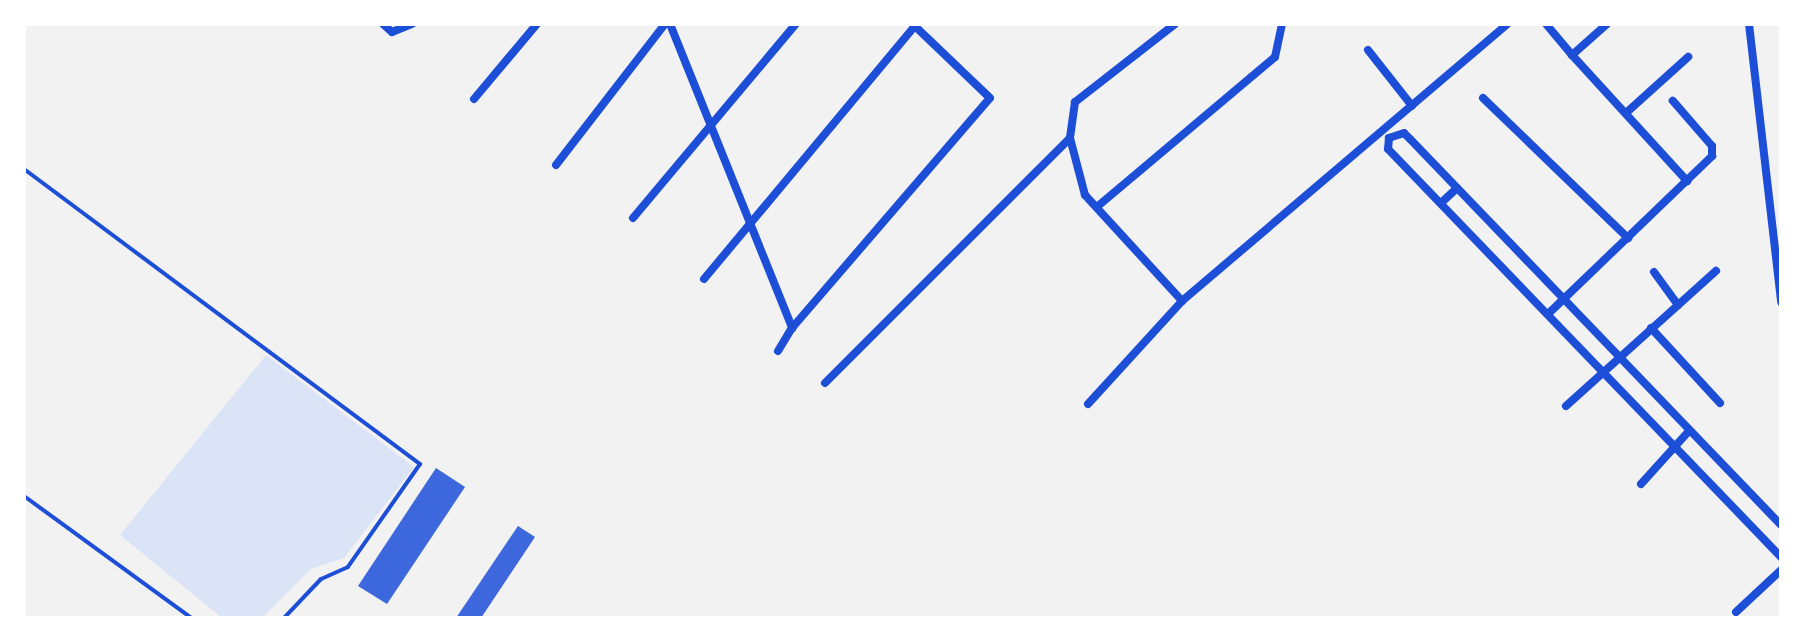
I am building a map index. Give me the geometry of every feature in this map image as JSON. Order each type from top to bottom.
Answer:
[{"type":"street","points":[[383,24],[392,32],[412,24]]},
{"type":"street","points":[[474,99],[537,24]]},
{"type":"street","points":[[556,165],[668,24],[711,122],[792,328]]},
{"type":"street","points":[[633,218],[796,24]]},
{"type":"street","points":[[1175,24],[1075,102],[1070,138],[1085,195],[1182,301]]},
{"type":"street","points":[[1098,206],[1275,57],[1282,24]]},
{"type":"street","points":[[1088,404],[1182,301],[1507,24]]},
{"type":"street","points":[[1546,24],[1687,181]]},
{"type":"street","points":[[1572,55],[1607,24]]},
{"type":"street","points":[[1749,24],[1781,302]]},
{"type":"street","points":[[704,279],[916,25],[990,98],[792,328],[778,351]]},
{"type":"street","points":[[1368,50],[1412,106]]},
{"type":"street","points":[[1626,113],[1688,57]]},
{"type":"street","points":[[1483,98],[1628,238]]},
{"type":"street","points":[[1548,314],[1687,181],[1714,151],[1673,101]]},
{"type":"street","points":[[1781,525],[1688,432],[1404,133],[1389,138],[1388,149],[1781,557]]},
{"type":"street","points":[[825,383],[1070,138]]},
{"type":"street","points":[[1441,203],[1457,188]]},
{"type":"street","points":[[1566,406],[1716,271]]},
{"type":"street","points":[[1654,272],[1678,305]]},
{"type":"street","points":[[1651,328],[1720,403]]},
{"type":"street","points":[[1641,484],[1688,432]]},
{"type":"street","points":[[1736,612],[1781,570]]},
{"type":"lane","points":[[24,169],[420,464],[348,567],[321,579],[284,618]]},
{"type":"lane","points":[[24,496],[191,618]]},
{"type":"shaded area","points":[[266,355],[414,467],[344,558],[311,569],[262,618],[222,618],[120,535]]},
{"type":"building","points":[[436,468],[465,487],[387,604],[358,586]]},
{"type":"building","points":[[518,526],[535,537],[481,618],[456,618]]}]
